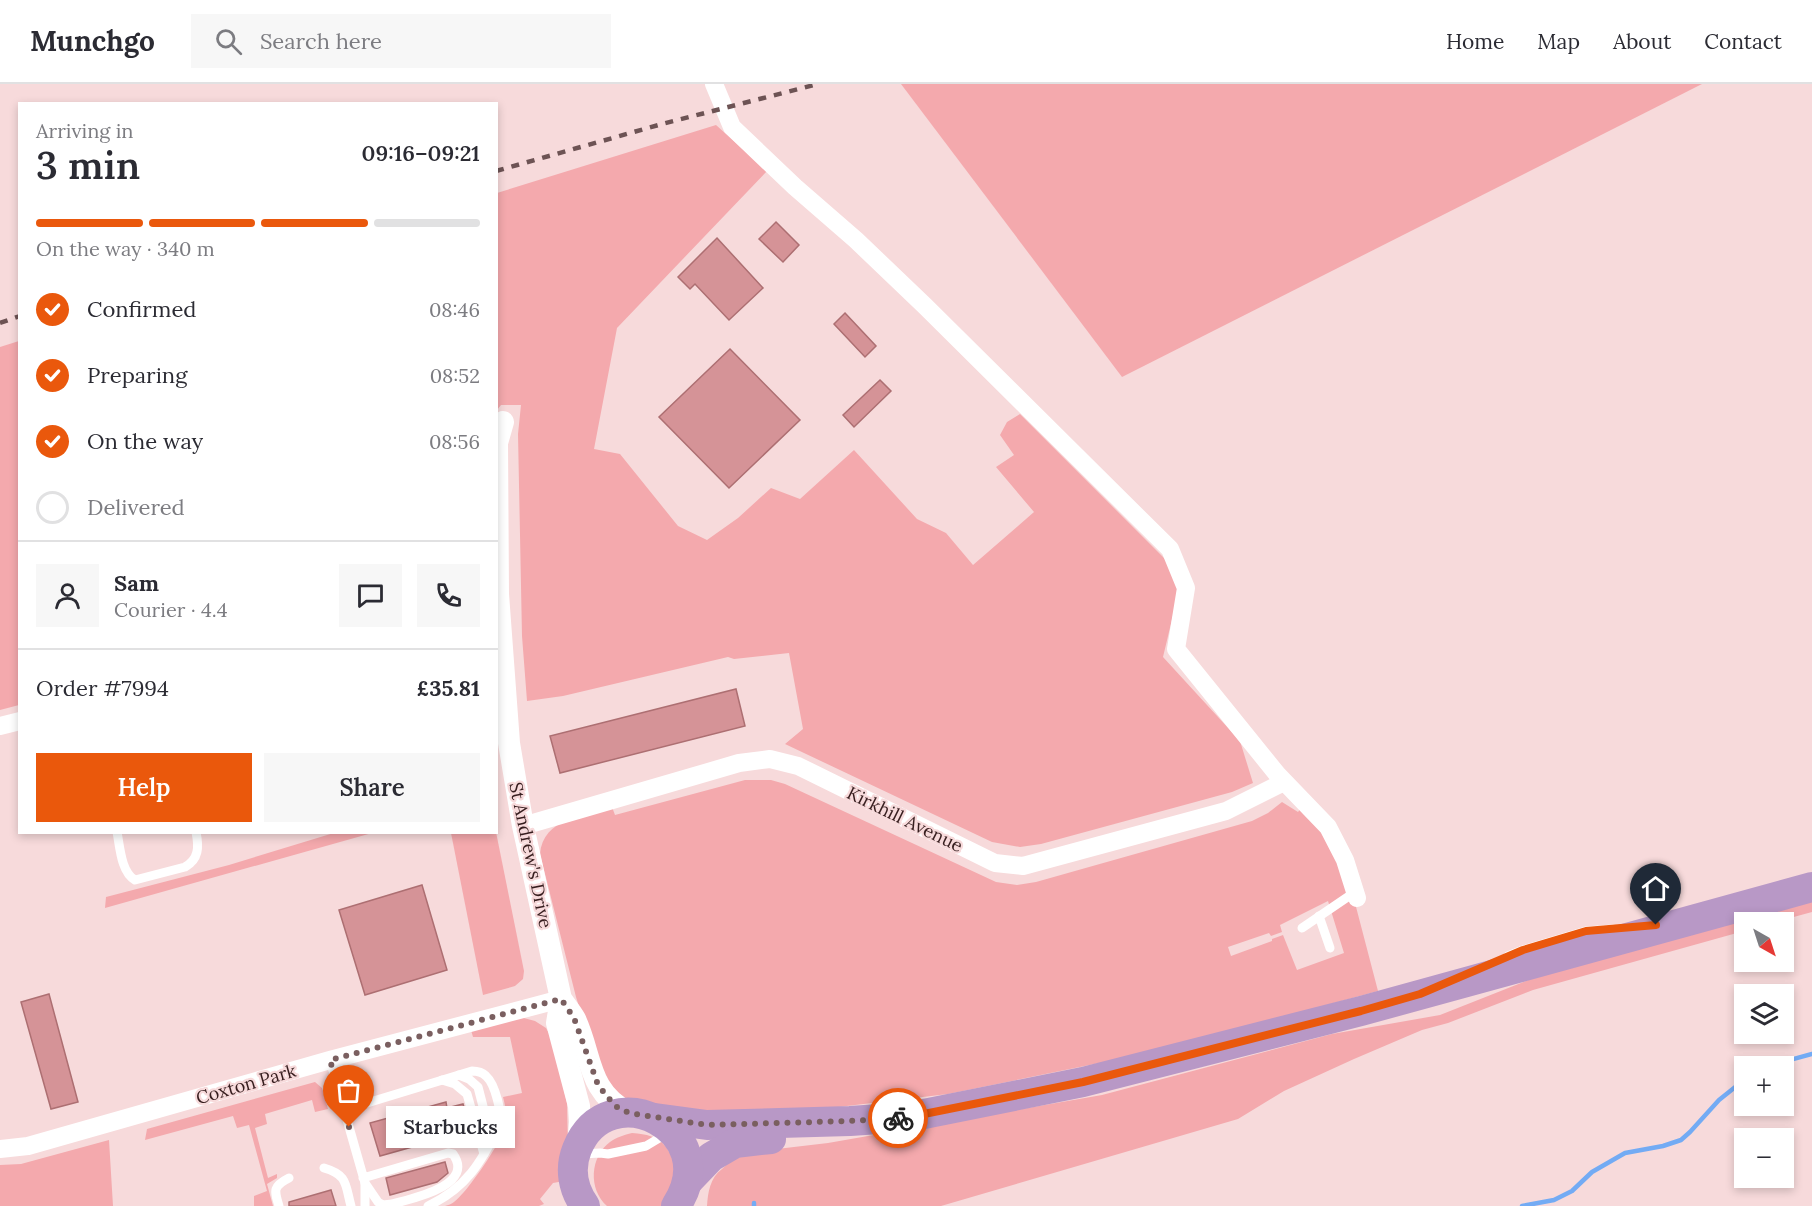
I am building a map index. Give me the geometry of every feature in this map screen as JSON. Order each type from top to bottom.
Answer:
[{"type":"highway","points":[[555,1206],[578,1172],[588,1131],[602,1120],[619,1114],[707,1125],[909,1117],[1083,1082],[1420,994],[1812,887]]},
{"type":"highway","points":[[661,1121],[678,1138],[686,1154],[688,1173],[684,1195]]},
{"type":"highway","points":[[684,1195],[711,1157],[735,1143],[797,1136],[850,1121]]},
{"type":"street","points":[[714,84],[732,127],[925,306],[1170,549],[1186,588],[1176,650],[1284,782],[1329,827],[1345,860],[1356,895]]},
{"type":"street","name":"St Andrew's Drive","points":[[498,440],[503,422]]},
{"type":"street","name":"St Andrew's Drive","points":[[498,606],[509,743],[523,825],[561,999],[557,1023],[579,1106],[578,1172]]},
{"type":"street","points":[[0,726],[18,722]]},
{"type":"street","name":"Kirkhill Avenue","points":[[523,825],[739,763],[770,759],[798,766],[995,863],[1023,866],[1226,811],[1284,782]]},
{"type":"street","name":"St Andrew's Drive","points":[[561,999],[574,1018],[598,1085],[615,1106],[661,1121]]},
{"type":"street","name":"Coxton Park","points":[[0,1149],[28,1146],[330,1060],[561,999]]},
{"type":"lane","points":[[117,834],[126,869],[135,880],[185,867],[192,863],[198,851],[196,834]]},
{"type":"lane","points":[[1302,928],[1356,895]]},
{"type":"lane","points":[[1319,916],[1330,948]]},
{"type":"lane","points":[[1633,927],[1679,924]]},
{"type":"lane","points":[[1503,959],[1523,950],[1586,931],[1621,928]]},
{"type":"lane","points":[[1420,994],[1482,968]]},
{"type":"lane","points":[[330,1060],[364,1180],[364,1206]]},
{"type":"lane","points":[[344,1110],[457,1075],[477,1071],[486,1076],[494,1087],[501,1118],[499,1126],[471,1175],[454,1191],[428,1206]]},
{"type":"lane","points":[[457,1075],[469,1079],[478,1087],[492,1141]]},
{"type":"lane","points":[[442,1080],[455,1084],[467,1094],[484,1154]]},
{"type":"lane","points":[[578,1172],[600,1152],[609,1154],[646,1146],[661,1121]]},
{"type":"lane","points":[[448,1153],[457,1159],[455,1175],[444,1187],[392,1204],[383,1205],[378,1202],[364,1180],[448,1153]]},
{"type":"lane","points":[[324,1168],[337,1172],[343,1177],[351,1206]]},
{"type":"lane","points":[[279,1206],[275,1193],[276,1188],[279,1183],[289,1178]]},
{"type":"shaded area","points":[[901,84],[1702,84],[1122,377]]},
{"type":"shaded area","points":[[716,125],[767,171],[617,328],[594,449],[620,454],[678,526],[707,540],[738,518],[771,488],[800,499],[854,450],[917,519],[946,533],[973,565],[1034,512],[996,467],[1014,455],[1000,435],[1007,422],[1020,414],[1165,559],[1179,590],[1163,657],[1240,741],[1253,783],[1232,792],[1041,844],[1020,847],[992,842],[785,744],[803,729],[789,653],[734,659],[728,657],[563,696],[527,701],[522,636],[518,434],[521,405],[501,405],[498,409],[498,193]]},
{"type":"shaded area","points":[[18,341],[18,705],[0,710],[0,347]]},
{"type":"shaded area","points":[[745,780],[771,780],[785,784],[996,882],[1017,885],[1036,882],[1252,821],[1268,813],[1282,802],[1298,812],[1302,807],[1324,832],[1355,903],[1378,991],[1163,1050],[948,1094],[813,1110],[715,1115],[625,1102],[599,1070],[576,997],[540,854],[543,842],[557,825],[578,816],[612,807],[615,815]],"holes":[[[1328,901],[1344,953],[1297,970],[1283,935],[1231,956],[1228,947],[1269,933],[1271,936],[1282,932],[1280,925]]]},
{"type":"shaded area","points":[[330,834],[368,834],[105,908],[106,897],[229,865]]},
{"type":"shaded area","points":[[451,834],[496,834],[524,971],[523,979],[515,986],[483,995]]},
{"type":"shaded area","points":[[1812,901],[1812,912],[1794,917],[1794,912],[1772,912]]},
{"type":"shaded area","points":[[1734,922],[1734,934],[1533,990],[1448,1023],[1422,1030],[1284,1091],[1238,1119],[941,1206],[707,1206],[712,1181],[735,1154],[828,1143],[1102,1095],[1332,1034],[1440,1015],[1541,975]]},
{"type":"shaded area","points":[[520,1017],[535,1021],[546,1028],[552,1039],[567,1103],[568,1148],[564,1181],[553,1183],[540,1199],[544,1204],[539,1206],[445,1206],[453,1203],[468,1188],[500,1139],[507,1121],[503,1097],[522,1093],[510,1037],[473,1037],[471,1030]]},
{"type":"shaded area","points":[[315,1082],[322,1088],[328,1109],[315,1112],[312,1100],[265,1114],[267,1124],[255,1128],[268,1178],[277,1174],[277,1178],[267,1184],[273,1206],[254,1206],[254,1196],[267,1191],[249,1125],[237,1128],[233,1116],[145,1140],[147,1129]]},
{"type":"shaded area","points":[[632,1133],[657,1139],[667,1148],[674,1162],[678,1171],[665,1206],[607,1206],[597,1191],[594,1173],[598,1156],[610,1142]]},
{"type":"shaded area","points":[[109,1140],[113,1206],[0,1206],[0,1165],[21,1164]]},
{"type":"building","points":[[776,222],[799,245],[783,262],[759,239]]},
{"type":"building","points":[[717,238],[763,288],[729,320],[695,284],[690,289],[678,277]]},
{"type":"building","points":[[845,313],[876,346],[865,357],[834,324]]},
{"type":"building","points":[[730,349],[800,420],[729,488],[659,417]]},
{"type":"building","points":[[880,380],[891,391],[854,427],[843,415]]},
{"type":"building","points":[[736,689],[745,726],[560,773],[550,736]]},
{"type":"building","points":[[422,885],[447,970],[365,995],[339,910]]},
{"type":"building","points":[[49,994],[78,1102],[51,1109],[21,1002]]},
{"type":"building","points":[[446,1102],[447,1108],[463,1104],[468,1121],[452,1125],[455,1135],[380,1156],[370,1123]]},
{"type":"building","points":[[445,1162],[448,1173],[437,1182],[390,1195],[386,1178]]},
{"type":"building","points":[[331,1190],[336,1206],[289,1206],[289,1202]]},
{"type":"waterway","points":[[1794,1059],[1812,1054]]},
{"type":"waterway","points":[[1522,1206],[1554,1200],[1572,1191],[1592,1172],[1625,1153],[1681,1140],[1719,1100],[1734,1088]]},
{"type":"railway","points":[[498,170],[662,124],[818,84]]},
{"type":"railway","points":[[0,323],[18,317]]},
{"type":"way so far","points":[[349,1127],[330,1060],[561,999],[574,1018],[598,1085],[615,1106],[629,1113],[707,1125],[898,1118]]},
{"type":"place","name":"Starbucks","points":[[349,1127]]},
{"type":"route","points":[[898,1118],[1083,1082],[1361,1011],[1420,994],[1523,950],[1586,931],[1656,925]]}]
